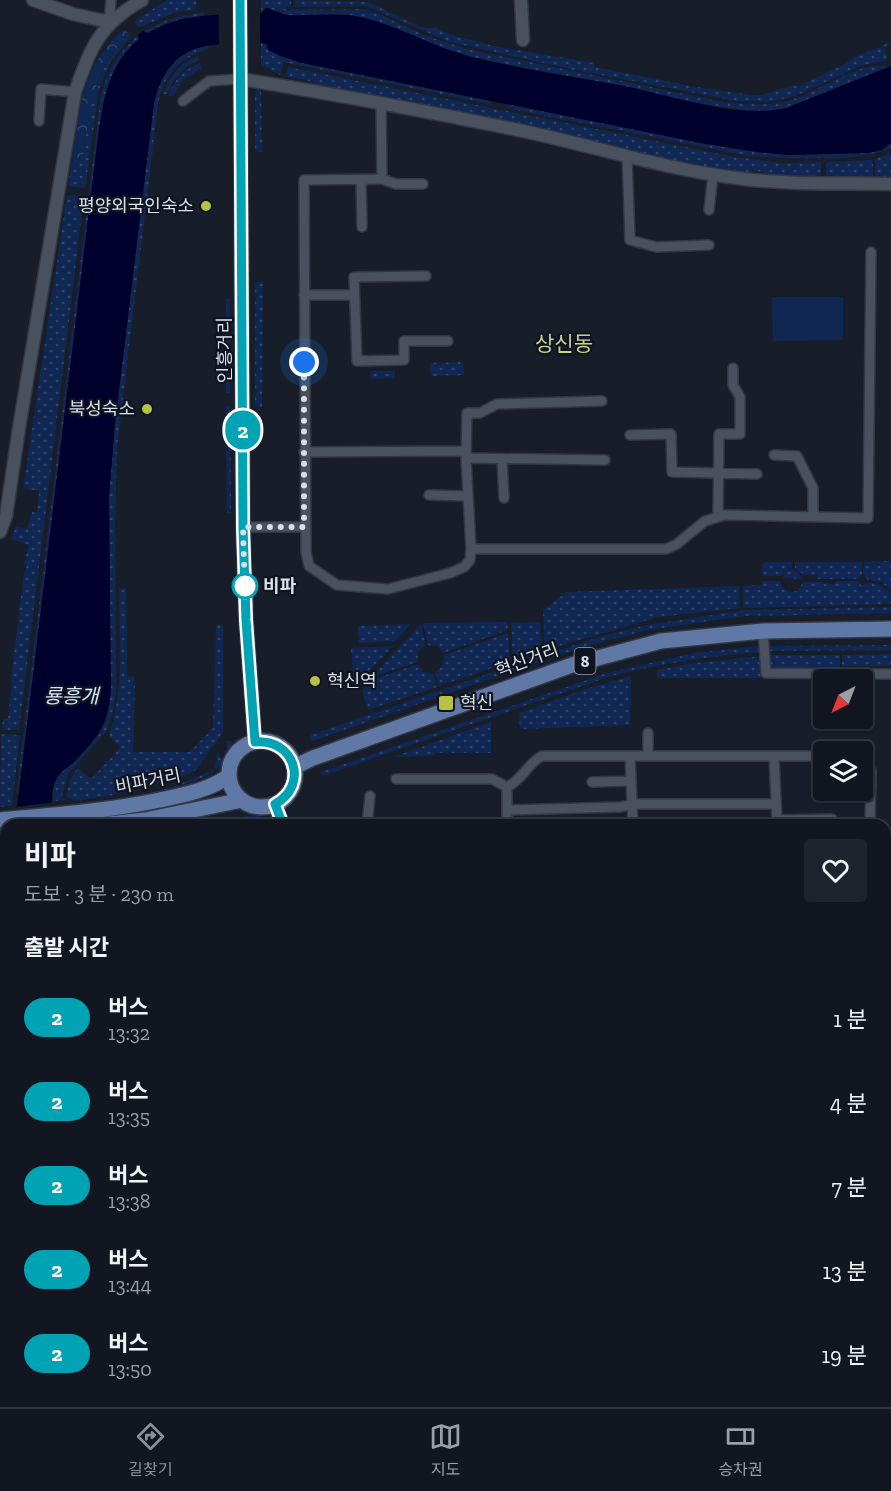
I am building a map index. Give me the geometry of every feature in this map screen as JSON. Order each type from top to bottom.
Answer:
[{"type":"main road","name":"인흥거리","points":[[240,0],[243,527],[246,620],[255,742]]},
{"type":"main road","name":"혁신거리","points":[[294,767],[572,664],[661,641],[763,631],[891,629]]},
{"type":"main road","points":[[255,742],[273,743],[283,749],[294,767],[291,789],[284,798],[275,804],[259,807],[242,800],[234,792],[229,776],[233,759],[239,750],[255,742]]},
{"type":"main road","name":"비파거리","points":[[0,819],[70,814],[142,804],[216,785],[229,776]]},
{"type":"main road","name":"비파거리","points":[[149,819],[242,800]]},
{"type":"main road","points":[[275,804],[281,819]]},
{"type":"street","points":[[33,0],[73,14],[109,22]]},
{"type":"street","points":[[109,22],[111,0]]},
{"type":"street","points":[[0,532],[6,516],[75,92],[90,50],[109,22],[142,0]]},
{"type":"street","points":[[521,0],[523,40]]},
{"type":"street","points":[[183,101],[209,81],[240,72],[381,104],[519,130],[713,175],[759,181],[891,184]]},
{"type":"street","points":[[39,121],[41,89],[75,92]]},
{"type":"street","points":[[381,104],[382,179]]},
{"type":"street","points":[[627,156],[630,240],[656,247],[710,245]]},
{"type":"street","points":[[709,210],[713,175]]},
{"type":"street","points":[[423,184],[396,184],[382,179],[304,180],[304,527],[309,566],[337,585],[388,588],[450,573],[464,567],[470,560],[471,549],[466,455],[467,413],[480,413],[497,404],[602,401]]},
{"type":"street","points":[[362,180],[362,227]]},
{"type":"street","points":[[471,549],[666,549],[677,544],[705,521],[726,515],[868,518],[871,252]]},
{"type":"street","points":[[426,276],[354,277],[357,361],[405,360],[404,341],[448,341]]},
{"type":"street","points":[[304,295],[354,295]]},
{"type":"street","points":[[718,517],[719,434],[740,434],[740,397],[734,385],[733,368]]},
{"type":"street","points":[[630,435],[671,434],[672,471],[757,474]]},
{"type":"street","points":[[304,452],[466,455],[502,460],[605,460]]},
{"type":"street","points":[[774,455],[796,456],[813,488],[813,517]]},
{"type":"street","points":[[502,460],[504,498]]},
{"type":"street","points":[[429,495],[468,496]]},
{"type":"street","points":[[243,527],[304,527]]},
{"type":"street","points":[[763,631],[766,673],[891,674]]},
{"type":"street","points":[[648,733],[648,756]]},
{"type":"street","points":[[507,787],[517,782],[542,756],[813,756]]},
{"type":"street","points":[[630,756],[633,819]]},
{"type":"street","points":[[774,757],[777,819]]},
{"type":"street","points":[[396,779],[492,779],[507,787]]},
{"type":"street","points":[[592,782],[631,781]]},
{"type":"street","points":[[507,787],[507,819]]},
{"type":"street","points":[[368,819],[370,796]]},
{"type":"street","points":[[870,819],[871,801]]},
{"type":"street","points":[[507,810],[620,807],[633,804],[776,804]]},
{"type":"green space","points":[[167,0],[196,0],[197,9],[173,13],[139,28],[134,21]]},
{"type":"green space","points":[[261,0],[291,0],[291,7],[283,8],[287,10],[365,9],[426,36],[467,49],[737,103],[764,104],[791,100],[852,72],[878,66],[891,66],[786,108],[769,111],[744,110],[691,102],[472,57],[422,41],[390,26],[347,14],[288,15],[265,9],[261,13]]},
{"type":"green space","points":[[295,0],[368,2],[423,28],[436,28],[452,35],[494,46],[594,63],[594,67],[696,87],[751,95],[761,95],[796,85],[797,87],[845,64],[854,57],[888,42],[890,44],[885,48],[887,60],[863,65],[793,97],[768,102],[737,101],[570,69],[450,42],[366,6],[295,7]]},
{"type":"green space","points":[[203,12],[204,16],[171,22],[148,33],[143,31],[169,19]]},
{"type":"green space","points":[[124,29],[129,34],[107,62],[95,91],[83,157],[72,161],[80,106],[91,73],[110,43]]},
{"type":"green space","points":[[129,34],[131,36],[110,63],[99,89],[85,188],[68,186],[72,161],[83,157],[91,106],[100,77],[116,48]]},
{"type":"green space","points":[[138,35],[139,39],[124,54],[114,71],[102,110],[27,725],[18,794],[16,794],[100,101],[113,65]]},
{"type":"green space","points":[[261,43],[266,44],[269,50],[283,57],[302,63],[490,101],[490,104],[284,62],[280,75],[261,64]]},
{"type":"green space","points":[[209,45],[208,49],[198,52],[175,69],[164,84],[158,104],[117,448],[114,709],[106,732],[68,774],[62,797],[67,800],[53,801],[56,781],[101,732],[109,710],[109,497],[113,443],[154,103],[161,82],[173,65],[188,52]]},
{"type":"green space","points":[[198,56],[199,60],[184,70],[172,83],[167,94],[163,94],[168,81],[176,71],[186,62]]},
{"type":"green space","points":[[200,63],[201,68],[184,79],[172,97],[168,95],[181,76]]},
{"type":"green space","points":[[288,67],[735,157],[781,163],[821,162],[821,177],[763,176],[763,172],[752,170],[752,174],[680,162],[314,85],[314,82],[285,76]]},
{"type":"green space","points":[[257,89],[261,89],[262,152],[255,152],[255,94]]},
{"type":"green space","points":[[507,104],[757,152],[788,155],[869,153],[882,150],[891,143],[891,147],[879,152],[844,157],[750,156],[507,108]]},
{"type":"green space","points":[[891,153],[891,179],[875,179],[875,159]]},
{"type":"green space","points":[[873,160],[873,179],[826,178],[826,162]]},
{"type":"green space","points":[[67,195],[84,197],[19,730],[2,730],[3,719],[8,719],[24,572],[27,566],[24,564],[29,545],[11,539],[16,526],[27,529],[32,512],[37,512],[39,491],[23,489]]},
{"type":"green space","points":[[255,282],[263,282],[262,407],[255,407]]},
{"type":"green space","points":[[772,297],[843,297],[843,340],[773,341]]},
{"type":"green space","points":[[226,299],[230,299],[230,393],[226,393]]},
{"type":"green space","points":[[463,362],[464,375],[431,376],[430,363]]},
{"type":"green space","points":[[371,371],[395,371],[395,378],[371,379]]},
{"type":"green space","points":[[226,406],[230,406],[231,513],[227,513]]},
{"type":"green space","points":[[891,561],[891,590],[881,582],[868,580],[863,574],[864,562]]},
{"type":"green space","points":[[766,562],[792,562],[792,568],[785,570],[781,576],[762,576],[762,565]]},
{"type":"green space","points":[[795,562],[862,562],[862,574],[857,579],[817,579],[817,575],[804,575],[795,568]]},
{"type":"green space","points":[[788,569],[798,571],[802,579],[783,578]]},
{"type":"green space","points":[[763,581],[780,581],[783,588],[790,592],[798,591],[803,582],[835,584],[836,581],[857,581],[862,586],[868,582],[880,585],[891,593],[891,604],[743,608],[743,586],[762,585]]},
{"type":"green space","points":[[739,586],[740,608],[658,617],[545,650],[543,610],[567,592]]},
{"type":"green space","points":[[119,588],[126,588],[127,676],[135,677],[133,752],[190,752],[213,728],[216,625],[223,625],[223,732],[197,769],[188,775],[114,795],[76,801],[66,796],[71,777],[78,768],[91,779],[120,747],[109,735],[119,681]]},
{"type":"green space","points":[[891,607],[891,613],[744,616],[648,630],[542,661],[312,741],[310,735],[540,656],[606,635],[647,625],[744,610]]},
{"type":"green space","points":[[507,622],[508,630],[443,653],[437,646],[428,645],[423,623]]},
{"type":"green space","points":[[540,622],[542,651],[513,661],[511,623]]},
{"type":"green space","points":[[411,624],[395,641],[359,643],[358,626]]},
{"type":"green space","points":[[421,624],[426,645],[419,650],[417,662],[370,678]]},
{"type":"green space","points":[[508,633],[510,662],[439,686],[435,672],[442,667],[444,655]]},
{"type":"green space","points":[[891,645],[891,650],[766,651],[771,646]]},
{"type":"green space","points":[[393,646],[357,683],[354,683],[351,648]]},
{"type":"green space","points":[[760,646],[761,652],[684,661],[608,677],[322,776],[320,772],[607,673],[694,653]]},
{"type":"green space","points":[[891,654],[891,666],[842,666],[842,655]]},
{"type":"green space","points":[[767,655],[840,655],[840,667],[772,667],[769,666]]},
{"type":"green space","points":[[762,656],[764,678],[657,678],[657,670],[695,663]]},
{"type":"green space","points":[[418,664],[424,672],[433,673],[437,687],[368,710],[362,691],[369,681]]},
{"type":"green space","points":[[631,676],[630,725],[520,729],[519,713]]},
{"type":"green space","points":[[491,722],[491,753],[436,753],[431,756],[393,757]]},
{"type":"green space","points":[[1,734],[20,735],[12,806],[0,807]]},
{"type":"green space","points":[[226,741],[232,741],[229,756],[216,770],[218,751],[221,759],[228,756]]},
{"type":"green space","points":[[213,770],[214,772],[208,775],[174,788],[117,801],[173,787]]},
{"type":"green space","points":[[255,815],[264,819],[251,819],[250,817],[227,819]]},
{"type":"water","name":"룡흥개","points":[[266,8],[288,15],[336,15],[365,18],[445,48],[491,62],[748,111],[786,108],[891,66],[891,143],[882,150],[869,153],[788,155],[757,152],[706,144],[302,63],[268,50],[266,44],[261,43],[208,46],[193,50],[181,57],[170,67],[161,82],[154,103],[115,423],[109,497],[111,687],[108,711],[101,729],[89,746],[60,773],[56,780],[52,799],[52,819],[16,819],[97,144],[108,87],[119,62],[143,31],[148,33],[174,21],[188,18],[261,13]]},
{"type":"pier","points":[[260,10],[260,46],[219,47],[219,13]]},
{"type":"pier","points":[[56,802],[55,819],[13,819],[14,807]]},
{"type":"bus line","name":"2","points":[[240,0],[243,527],[246,620],[255,742],[273,743],[283,749],[290,758],[295,772],[288,794],[275,804],[281,819]]},
{"type":"place","name":"평양외국인숙소","points":[[206,206]]},
{"type":"place","name":"북성숙소","points":[[147,409]]},
{"type":"place","name":"비파","points":[[245,586]]},
{"type":"place","name":"혁신역","points":[[315,681]]},
{"type":"place","name":"혁신","points":[[446,703]]},
{"type":"district","name":"상신동","points":[[564,343]]},
{"type":"route","points":[[245,586],[245,597],[243,527],[304,527],[304,362]]}]
